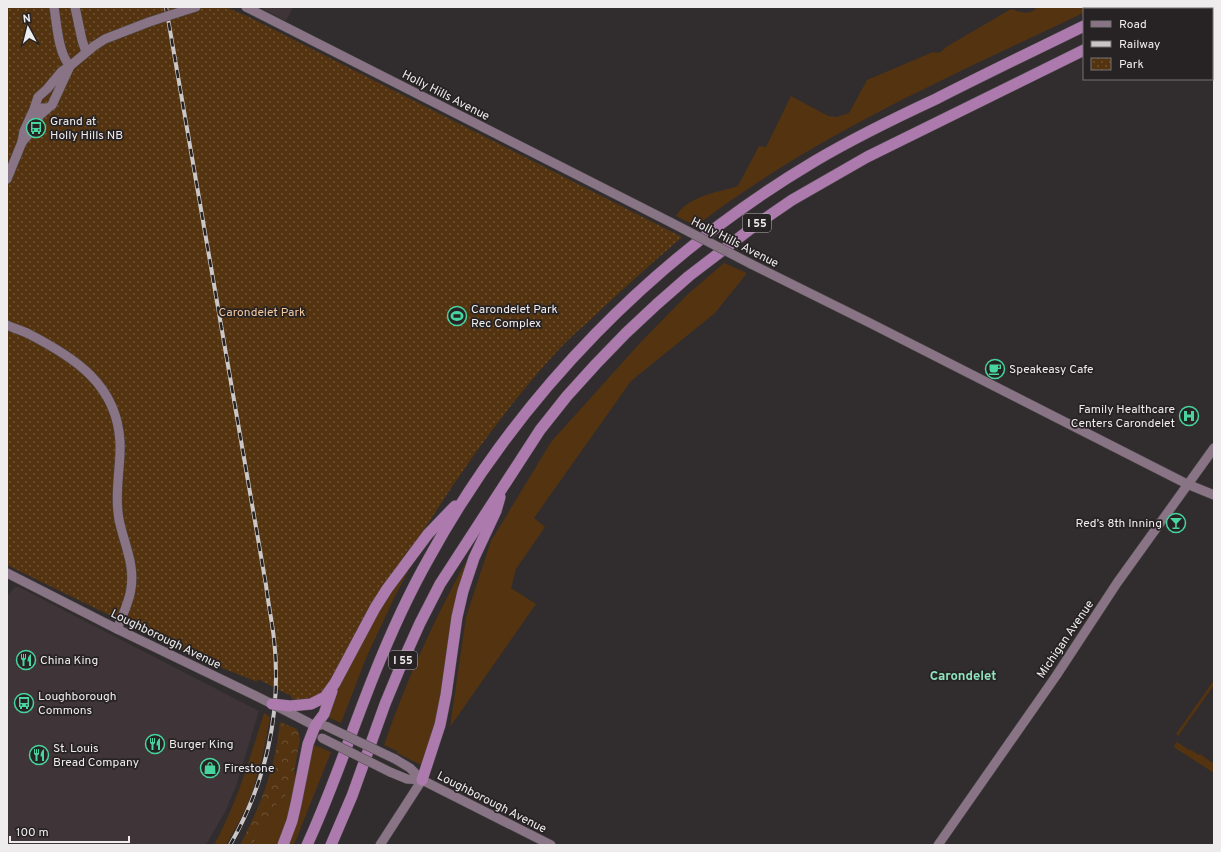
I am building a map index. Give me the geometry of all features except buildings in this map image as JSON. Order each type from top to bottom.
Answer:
[{"type":"highway","name":"I 55","points":[[308,845],[324,809],[374,673],[391,633],[430,556],[469,492],[518,422],[574,356],[643,287],[710,231],[780,182],[848,142],[1083,26]]},
{"type":"highway","name":"I 55","points":[[331,845],[352,796],[391,690],[420,623],[440,584],[540,430],[567,396],[596,364],[657,304],[718,253],[792,200],[867,156],[1083,50]]},
{"type":"highway","points":[[422,780],[441,718],[446,695],[457,616],[463,591],[474,558],[496,511],[502,488]]},
{"type":"highway","points":[[272,704],[290,709],[316,703],[325,697],[335,683],[375,608],[404,566],[428,534],[469,492]]},
{"type":"highway","points":[[283,845],[292,821],[305,754],[315,726],[324,714],[335,683]]},
{"type":"street","points":[[54,7],[62,53],[65,61],[70,66]]},
{"type":"street","points":[[75,7],[86,52]]},
{"type":"street","points":[[7,179],[22,142],[26,126],[39,96],[50,86],[62,71],[105,39],[149,22],[196,7]]},
{"type":"street","name":"Holly Hills Avenue","points":[[246,7],[1187,484],[1214,495]]},
{"type":"street","points":[[22,142],[29,134],[40,115],[52,105],[70,66]]},
{"type":"street","points":[[43,93],[50,93],[54,100]]},
{"type":"street","points":[[37,101],[40,107],[47,108]]},
{"type":"street","points":[[7,318],[25,332],[84,368],[102,390],[113,409],[120,444],[117,500],[118,512],[129,555],[132,577],[132,589],[129,600],[117,629]]},
{"type":"street","points":[[7,325],[25,332]]},
{"type":"street","name":"Michigan Avenue","points":[[938,845],[1056,676],[1117,583],[1214,448]]},
{"type":"street","name":"Loughborough Avenue","points":[[7,573],[117,629],[272,704]]},
{"type":"street","name":"Loughborough Avenue","points":[[290,709],[315,726],[322,738],[390,772],[407,779],[422,780]]},
{"type":"street","name":"Loughborough Avenue","points":[[315,726],[326,726],[395,759],[410,768],[422,780],[551,845]]},
{"type":"street","points":[[380,845],[422,780]]},
{"type":"shaded area","points":[[259,7],[293,7],[286,21]]},
{"type":"shaded area","name":"Loughborough Commons","points":[[15,587],[19,587],[259,711],[236,786],[225,812],[206,845],[7,845],[7,596]]},
{"type":"green space","name":"Carondelet Park","points":[[7,7],[226,7],[249,17],[682,237],[622,290],[555,353],[488,435],[432,517],[328,687],[319,697],[297,700],[291,698],[291,696],[258,679],[257,682],[195,657],[7,565]]},
{"type":"green space","points":[[1037,7],[1094,7],[1083,8],[1083,13],[1081,14],[932,85],[834,136],[741,194],[696,226],[676,216],[688,203],[696,199],[738,186],[759,146],[766,147],[791,96],[828,116],[837,117],[849,113],[867,80],[933,52],[940,52],[1011,9],[1022,12],[1032,12]]},
{"type":"green space","points":[[724,263],[747,273],[715,313],[631,381],[534,518],[545,527],[516,569],[511,588],[536,604],[450,727],[466,617],[491,541],[551,442],[640,343],[688,294]]},
{"type":"green space","points":[[471,553],[437,720],[422,764],[419,764],[384,745],[412,671],[446,600]]},
{"type":"green space","points":[[412,564],[395,596],[366,658],[341,723],[328,717],[332,699],[387,595]]},
{"type":"green space","points":[[1214,680],[1214,685],[1178,736],[1176,734]]},
{"type":"green space","points":[[264,713],[270,717],[261,762],[248,804],[226,845],[214,845],[230,813]]},
{"type":"green space","points":[[280,722],[297,729],[299,734],[300,740],[294,772],[286,795],[273,808],[252,845],[240,845],[255,815],[271,770]]},
{"type":"green space","points":[[1177,742],[1189,750],[1199,755],[1200,754],[1214,764],[1214,773],[1175,748],[1174,746]]},
{"type":"green space","points":[[312,744],[331,752],[296,840],[293,845],[288,845]]},
{"type":"green space","points":[[294,772],[296,787],[280,845],[252,845],[273,808],[286,795]]},
{"type":"railway","points":[[166,7],[266,585],[274,639],[276,693],[268,746],[262,772],[253,797],[243,821],[230,845]]},
{"type":"place","name":"Grand at Holly Hills NB","points":[[36,128]]},
{"type":"place","name":"Carondelet Park Rec Complex","points":[[457,316]]},
{"type":"place","name":"Speakeasy Cafe","points":[[995,369]]},
{"type":"place","name":"Family Healthcare Centers Carondelet","points":[[1189,416]]},
{"type":"place","name":"Red’s 8th Inning","points":[[1176,523]]},
{"type":"place","name":"China King","points":[[26,660]]},
{"type":"place","name":"Loughborough Commons","points":[[24,703]]},
{"type":"place","name":"Burger King","points":[[155,744]]},
{"type":"place","name":"St. Louis Bread Company","points":[[39,755]]},
{"type":"place","name":"Firestone","points":[[210,768]]},
{"type":"district","name":"Carondelet","points":[[963,675]]}]
